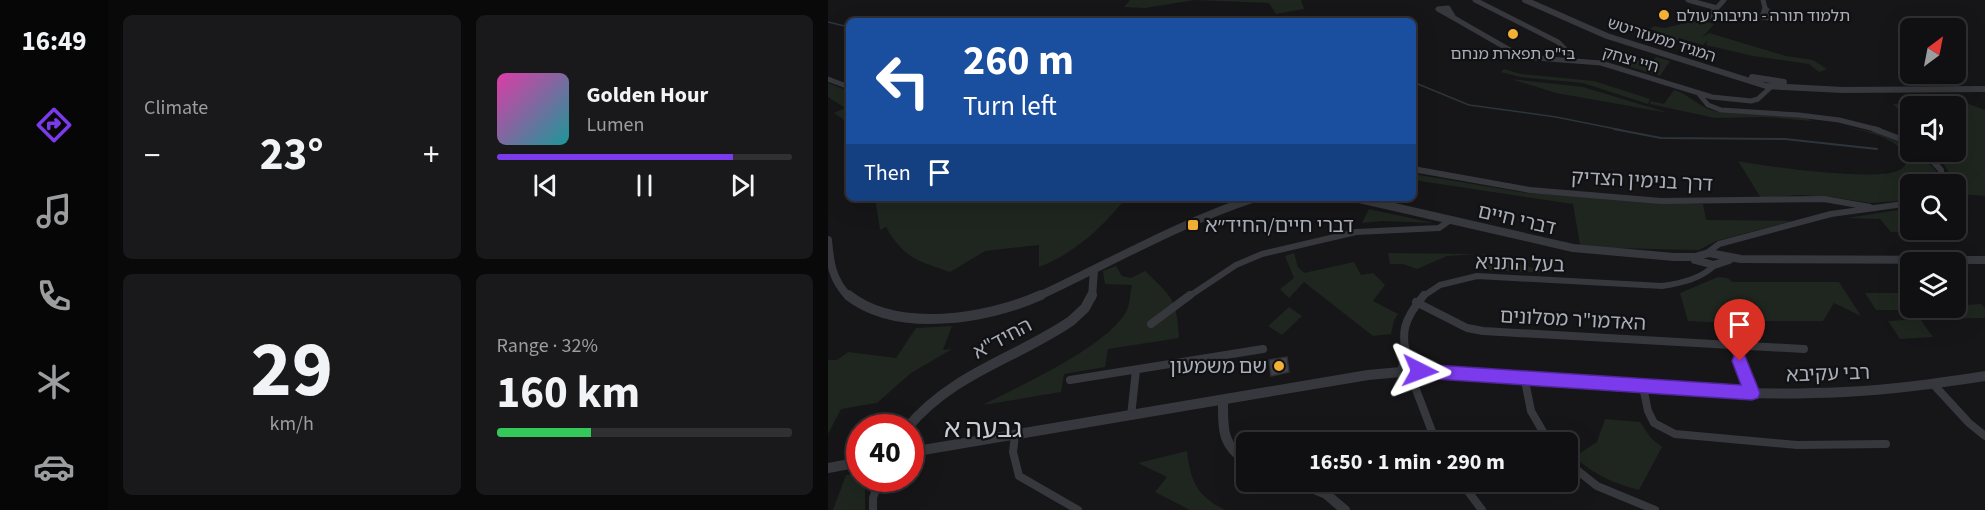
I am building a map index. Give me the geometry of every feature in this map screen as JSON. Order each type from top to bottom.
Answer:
[{"type":"street","points":[[1475,0],[1558,42],[1566,50],[1569,60]]},
{"type":"street","name":"המגיד ממעזריטש","points":[[1526,0],[1575,23],[1627,43],[1767,84],[1843,90],[1985,87]]},
{"type":"street","name":"המגיד ממעזריטש","points":[[1534,0],[1579,21],[1630,40],[1767,84]]},
{"type":"street","points":[[1688,0],[1717,8]]},
{"type":"street","points":[[1706,20],[1724,0]]},
{"type":"street","points":[[1763,0],[1765,8]]},
{"type":"street","name":"חיי יצחק","points":[[1446,12],[1516,53],[1610,65],[1700,94],[1753,101],[1762,98],[1767,84]]},
{"type":"street","points":[[828,79],[846,86]]},
{"type":"street","points":[[1700,94],[1707,105],[1719,109],[1787,113],[1862,126],[1900,138]]},
{"type":"street","points":[[1934,162],[1943,174]]},
{"type":"street","name":"דרך בנימין הצדיק","points":[[1416,171],[1530,190],[1661,201],[1824,199],[1870,207]]},
{"type":"street","points":[[828,240],[830,271],[844,293],[851,299],[867,308],[907,318],[944,320],[1032,299],[1204,215],[1246,201]]},
{"type":"street","name":"דברי חיים","points":[[1367,201],[1573,248],[1711,259],[1985,260]]},
{"type":"street","points":[[1733,241],[1831,214],[1900,204]]},
{"type":"street","points":[[1151,324],[1203,285],[1236,265],[1262,254],[1356,232],[1390,228],[1439,228],[1449,221]]},
{"type":"street","name":"בעל התניא","points":[[1408,363],[1402,339],[1404,326],[1416,302],[1436,286],[1448,281],[1474,277],[1662,286],[1708,273],[1711,259],[1720,248],[1733,241]]},
{"type":"street","name":"החיד\"א","points":[[918,414],[930,400],[952,385],[1051,333],[1080,313],[1092,296],[1094,270]]},
{"type":"street","name":"האדמו\"ר מסלונים","points":[[1416,302],[1467,328],[1483,331],[1804,349]]},
{"type":"street","points":[[1733,345],[1752,393]]},
{"type":"street","points":[[1070,380],[1263,350]]},
{"type":"street","points":[[1408,363],[1417,364],[1420,371],[1417,377],[1412,379],[1406,378],[1401,372],[1404,365],[1408,363]]},
{"type":"street","points":[[1131,416],[1136,370]]},
{"type":"street","name":"רבי עקיבא","points":[[1420,371],[1524,376],[1643,387],[1752,393],[1810,393],[1934,386],[1985,376]]},
{"type":"street","points":[[924,451],[1401,372]]},
{"type":"street","points":[[1524,376],[1524,388],[1529,407],[1542,432]]},
{"type":"street","points":[[1412,379],[1432,432]]},
{"type":"street","points":[[1934,386],[1969,423],[1985,436]]},
{"type":"street","points":[[1643,387],[1652,421],[1662,431],[1797,445],[1886,444]]},
{"type":"street","points":[[1223,400],[1226,442],[1229,449],[1236,454]]},
{"type":"street","points":[[1015,435],[1013,452],[1019,476],[1078,510]]},
{"type":"street","points":[[828,468],[846,465]]},
{"type":"street","points":[[1578,472],[1590,482],[1654,510]]},
{"type":"street","points":[[873,510],[875,492]]},
{"type":"street","points":[[1321,492],[1345,510]]},
{"type":"street","points":[[1468,492],[1482,510]]},
{"type":"shaded area","points":[[1130,0],[1195,0],[1145,8],[1124,7]]},
{"type":"shaded area","points":[[1195,0],[1301,0],[1304,9],[1276,14],[1269,3]]},
{"type":"shaded area","points":[[1700,20],[1714,24],[1702,38],[1709,33],[1786,56],[1813,60],[1827,69],[1819,72],[1809,64],[1753,56],[1706,45],[1708,40],[1703,45],[1679,38],[1674,45],[1650,38],[1656,31],[1650,29],[1654,26],[1664,28]]},
{"type":"shaded area","points":[[1614,52],[1651,63],[1656,57],[1670,61],[1660,76],[1607,60]]},
{"type":"shaded area","points":[[1504,69],[1521,74],[1594,81],[1650,99],[1648,104],[1583,83],[1520,77],[1501,72]]},
{"type":"shaded area","points":[[1511,79],[1583,87],[1669,113],[1556,93]]},
{"type":"shaded area","points":[[828,83],[846,90],[846,127],[843,119],[834,113],[845,108],[828,97]]},
{"type":"shaded area","points":[[1674,90],[1713,111],[1793,115],[1812,121],[1765,117],[1715,118],[1650,104],[1651,101],[1664,104]]},
{"type":"shaded area","points":[[1966,103],[1985,110],[1985,196],[1966,194],[1966,174],[1949,174],[1942,162],[1966,162]]},
{"type":"shaded area","points":[[1847,127],[1873,132],[1900,143],[1900,148],[1881,136]]},
{"type":"shaded area","points":[[1738,161],[1844,174],[1884,174],[1897,171],[1906,162],[1928,162],[1938,174],[1900,174],[1900,201],[1870,203],[1799,195],[1761,198]]},
{"type":"shaded area","points":[[1416,175],[1526,193],[1703,204],[1706,220],[1792,221],[1716,241],[1699,250],[1611,248],[1580,245],[1573,204],[1416,180]]},
{"type":"shaded area","points":[[875,201],[1123,201],[1076,247],[1039,267],[1039,245],[985,251],[950,272],[912,257],[899,246],[886,227],[880,230]]},
{"type":"shaded area","points":[[1369,209],[1433,223],[1383,221],[1362,223]]},
{"type":"shaded area","points":[[1900,210],[1900,232],[1891,232],[1880,219],[1847,218]]},
{"type":"shaded area","points":[[1294,253],[1298,267],[1304,273],[1354,262],[1361,275],[1373,273],[1385,285],[1373,301],[1398,314],[1391,334],[1373,336],[1304,282],[1289,298],[1280,289],[1294,278],[1285,256]]},
{"type":"shaded area","points":[[1388,253],[1477,254],[1447,256],[1417,269],[1403,264],[1390,264]]},
{"type":"shaded area","points":[[1483,254],[1551,273],[1484,270]]},
{"type":"shaded area","points":[[1116,266],[1122,276],[1131,278],[1145,271],[1167,293],[1177,315],[1179,338],[1108,349],[1105,367],[1064,374],[1061,392],[983,405],[1082,352],[1115,326],[1126,312],[1132,285],[1105,284],[1103,271]]},
{"type":"shaded area","points":[[1718,277],[1727,278],[1733,282],[1839,282],[1861,316],[1834,303],[1823,321],[1755,321],[1747,306],[1721,307],[1728,323],[1688,321],[1680,293]]},
{"type":"shaded area","points":[[1865,293],[1900,293],[1900,310],[1876,310]]},
{"type":"shaded area","points":[[1981,304],[1985,308],[1985,318],[1929,319],[1928,318],[1966,318],[1966,305]]},
{"type":"shaded area","points":[[1289,307],[1302,316],[1282,335],[1268,326]]},
{"type":"shaded area","points":[[1920,319],[1933,337],[1900,339],[1888,321]]},
{"type":"shaded area","points":[[952,326],[943,350],[952,349],[911,373],[877,403],[841,409],[828,434],[828,360],[837,360],[848,352],[896,358],[916,328]]},
{"type":"shaded area","points":[[1605,419],[1640,422],[1651,438],[1662,447],[1639,490],[1605,478],[1578,460],[1578,454],[1597,442]]},
{"type":"shaded area","points":[[1187,451],[1197,487],[1207,499],[1225,510],[1190,510],[1155,492],[1167,477],[1138,463]]},
{"type":"shaded area","points":[[846,475],[846,492],[865,492],[865,510],[833,510]]},
{"type":"building","name":"שם משמעון","points":[[1287,357],[1289,372],[1271,376],[1269,360]]},
{"type":"waterway","points":[[828,22],[846,26]]},
{"type":"waterway","points":[[1416,83],[1469,105],[1556,117],[1621,130]]},
{"type":"waterway","points":[[1614,129],[1661,138],[1785,139],[1877,149]]},
{"type":"place","name":"תלמוד תורה - נתיבות עולם","points":[[1664,15]]},
{"type":"place","name":"בי\"ס תפארת מנחם","points":[[1513,34]]},
{"type":"place","name":"דברי חיים/החיד״א","points":[[1193,225]]},
{"type":"place","name":"שם משמעון","points":[[1279,366]]},
{"type":"district","name":"גבעה א","points":[[983,428]]},
{"type":"route","points":[[1420,371],[1524,376],[1643,387],[1752,393],[1740,361]]}]
